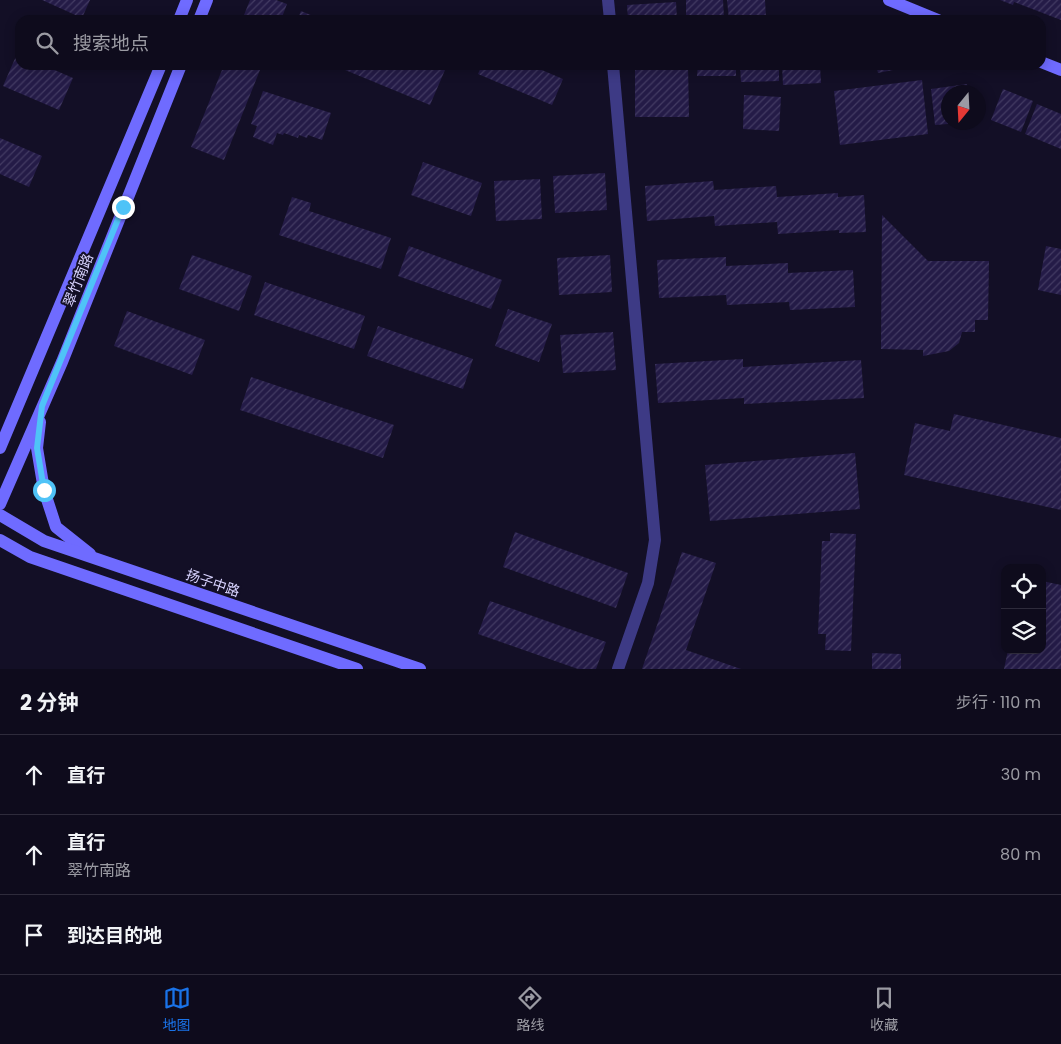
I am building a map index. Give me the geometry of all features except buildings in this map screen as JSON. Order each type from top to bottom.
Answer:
[{"type":"main road","points":[[181,15],[187,0]]},
{"type":"main road","points":[[201,15],[207,0]]},
{"type":"main road","points":[[889,0],[926,15]]},
{"type":"main road","points":[[1046,64],[1061,70]]},
{"type":"main road","name":"翠竹南路","points":[[0,448],[158,70]]},
{"type":"main road","name":"翠竹南路","points":[[0,504],[179,70]]},
{"type":"main road","points":[[42,406],[37,448],[44,490],[56,527],[95,559]]},
{"type":"main road","name":"扬子中路","points":[[0,515],[44,541],[420,669]]},
{"type":"main road","points":[[0,540],[30,557],[357,669]]},
{"type":"street","points":[[608,0],[610,15]]},
{"type":"street","points":[[614,70],[655,540],[648,583],[618,669]]},
{"type":"route","points":[[44,490],[37,448],[42,406],[62,362],[123,207]]}]
